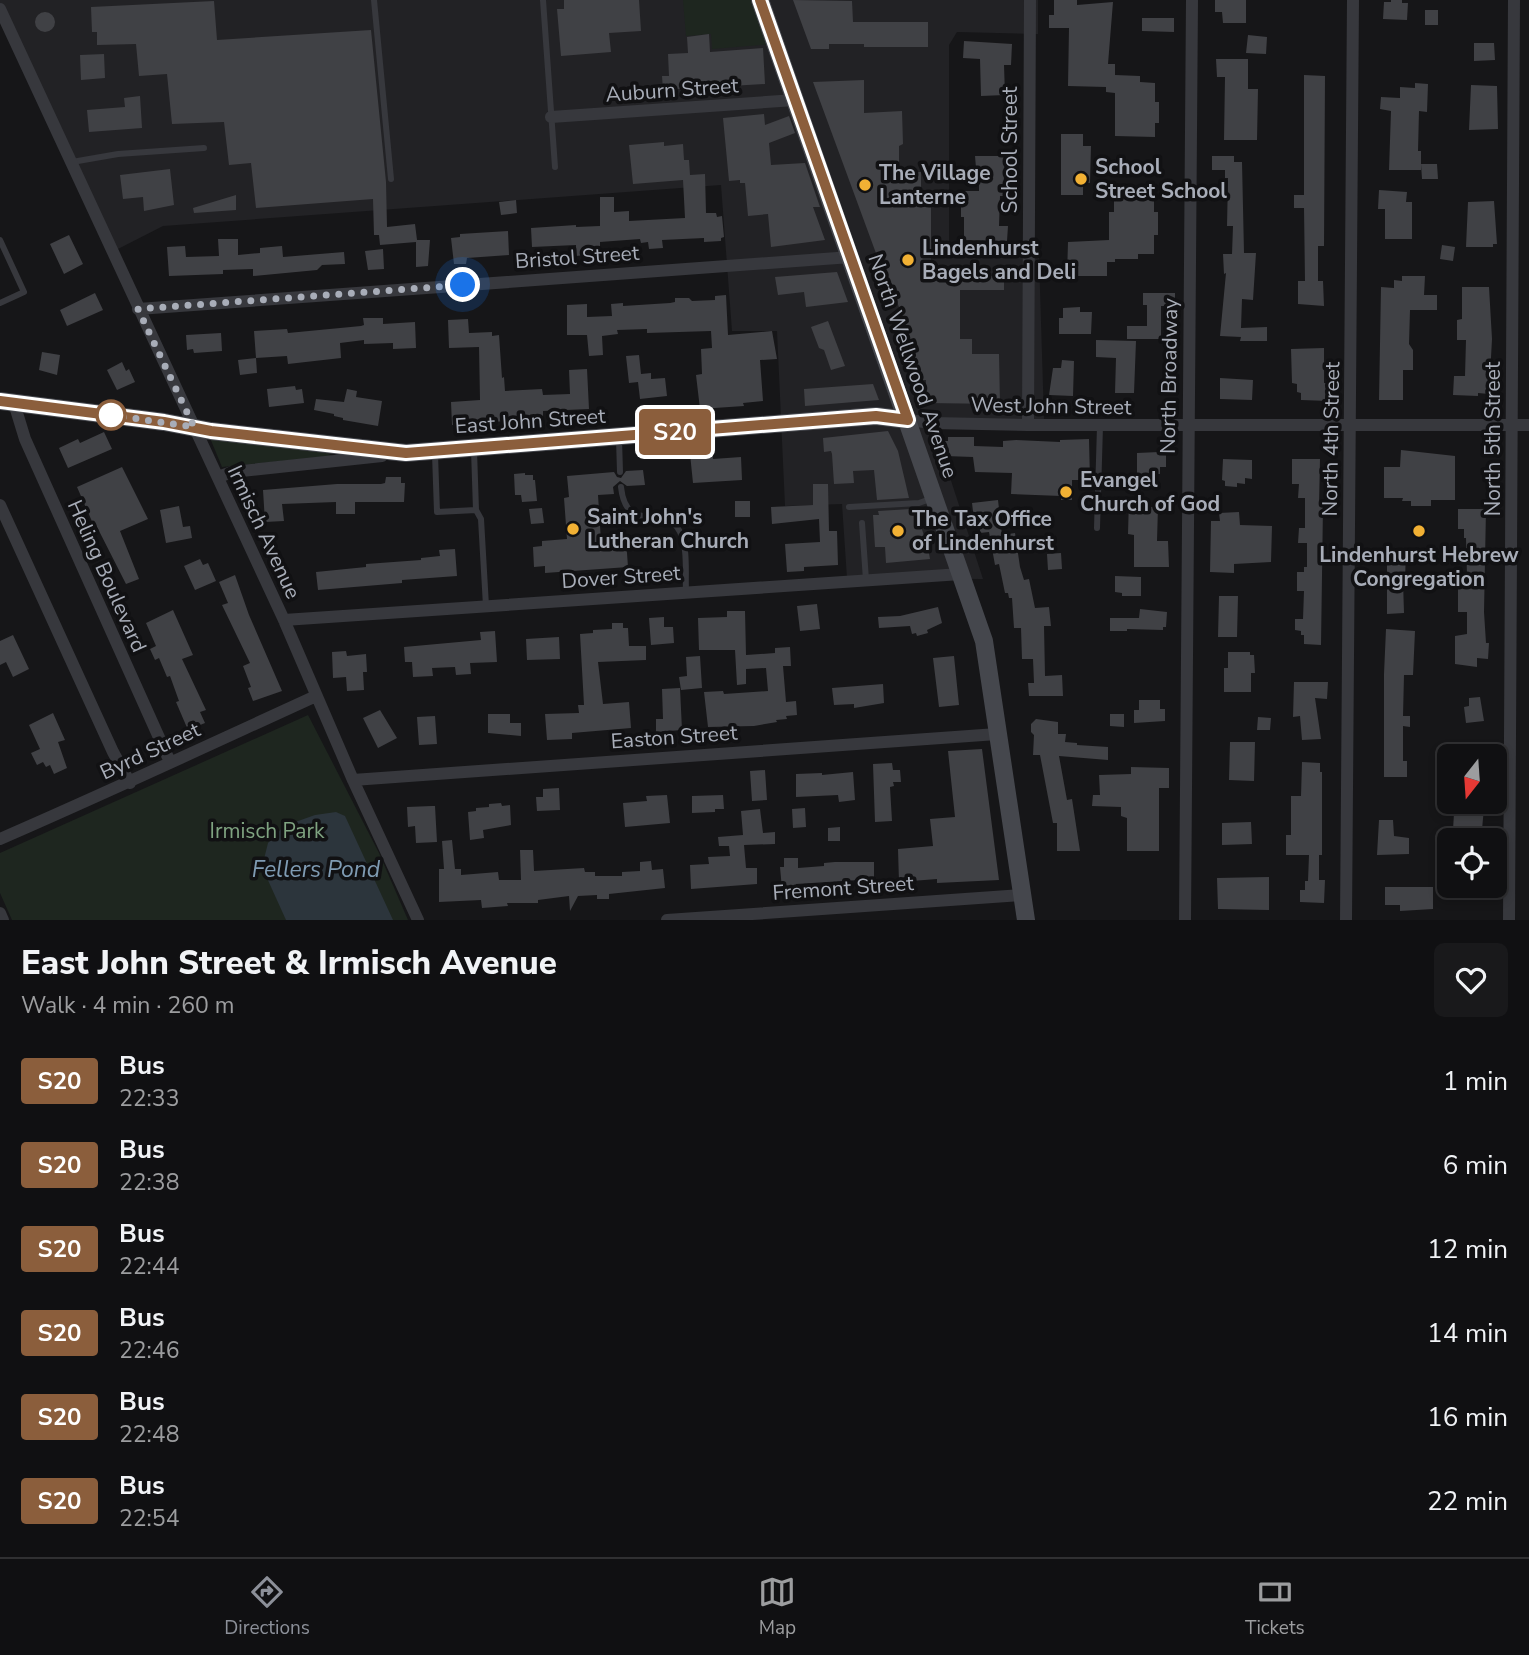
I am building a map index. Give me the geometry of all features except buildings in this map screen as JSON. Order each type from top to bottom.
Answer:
[{"type":"main road","name":"North Wellwood Avenue","points":[[760,0],[984,641],[1026,920]]},
{"type":"main road","name":"East John Street","points":[[7,402],[406,453],[876,416],[908,420]]},
{"type":"street","name":"School Street","points":[[1028,425],[1030,0]]},
{"type":"street","name":"North Broadway","points":[[1185,920],[1192,0]]},
{"type":"street","name":"North 4th Street","points":[[1346,920],[1353,0]]},
{"type":"street","name":"North 5th Street","points":[[1509,920],[1514,0]]},
{"type":"street","name":"Irmisch Avenue","points":[[0,9],[284,620],[353,780],[418,920]]},
{"type":"street","name":"Auburn Street","points":[[551,117],[795,100]]},
{"type":"street","name":"Bristol Street","points":[[138,309],[851,257]]},
{"type":"street","name":"Heling Boulevard","points":[[7,402],[170,762]]},
{"type":"street","name":"West John Street","points":[[908,420],[932,423],[1100,426],[1529,425]]},
{"type":"street","name":"East John Street","points":[[218,477],[232,472],[406,453]]},
{"type":"street","points":[[0,505],[113,752],[130,783]]},
{"type":"street","name":"Dover Street","points":[[284,620],[961,574]]},
{"type":"street","name":"Byrd Street","points":[[0,839],[130,783],[316,696]]},
{"type":"street","name":"Easton Street","points":[[353,780],[997,734]]},
{"type":"street","name":"Fremont Street","points":[[667,920],[1022,895]]},
{"type":"street","points":[[0,913],[3,920]]},
{"type":"lane","points":[[374,0],[391,179]]},
{"type":"lane","points":[[543,0],[555,167]]},
{"type":"lane","points":[[70,162],[118,154],[204,149]]},
{"type":"lane","points":[[0,240],[24,292],[0,303]]},
{"type":"lane","points":[[1097,528],[1100,426]]},
{"type":"lane","points":[[619,437],[620,472]]},
{"type":"lane","points":[[474,448],[476,510],[481,519],[486,606]]},
{"type":"lane","points":[[434,451],[437,512],[476,510]]},
{"type":"lane","points":[[621,487],[626,507],[635,514],[670,521],[679,529],[683,543],[686,592]]},
{"type":"lane","points":[[849,507],[919,503],[935,497]]},
{"type":"lane","points":[[862,523],[866,580]]},
{"type":"shaded area","points":[[0,0],[1038,0],[1038,34],[957,32],[949,45],[949,253],[1039,257],[1044,419],[931,419],[983,579],[847,578],[842,504],[785,506],[777,331],[732,331],[721,185],[163,226],[116,250]]},
{"type":"green space","points":[[683,0],[758,0],[773,44],[712,49],[711,34],[686,36]]},
{"type":"green space","points":[[210,438],[327,453],[332,456],[222,467]]},
{"type":"green space","name":"Irmisch Park","points":[[308,715],[379,853],[408,920],[12,920],[0,893],[0,853]]},
{"type":"water","name":"Fellers Pond","points":[[336,812],[345,816],[393,920],[286,920],[262,867],[268,843],[284,826],[315,815]]},
{"type":"bus line","name":"S20","points":[[0,401],[164,422],[211,431],[406,453],[876,416],[908,420],[760,0]]},
{"type":"place","name":"School Street School","points":[[1081,179]]},
{"type":"place","name":"The Village Lanterne","points":[[865,185]]},
{"type":"place","name":"Lindenhurst Bagels and Deli","points":[[908,260]]},
{"type":"place","name":"Evangel Church of God","points":[[1066,492]]},
{"type":"place","name":"Saint John's Lutheran Church","points":[[573,529]]},
{"type":"place","name":"The Tax Office of Lindenhurst","points":[[898,531]]},
{"type":"place","name":"Lindenhurst Hebrew Congregation","points":[[1419,531]]},
{"type":"route","points":[[111,415],[194,427],[138,309],[463,285]]}]
